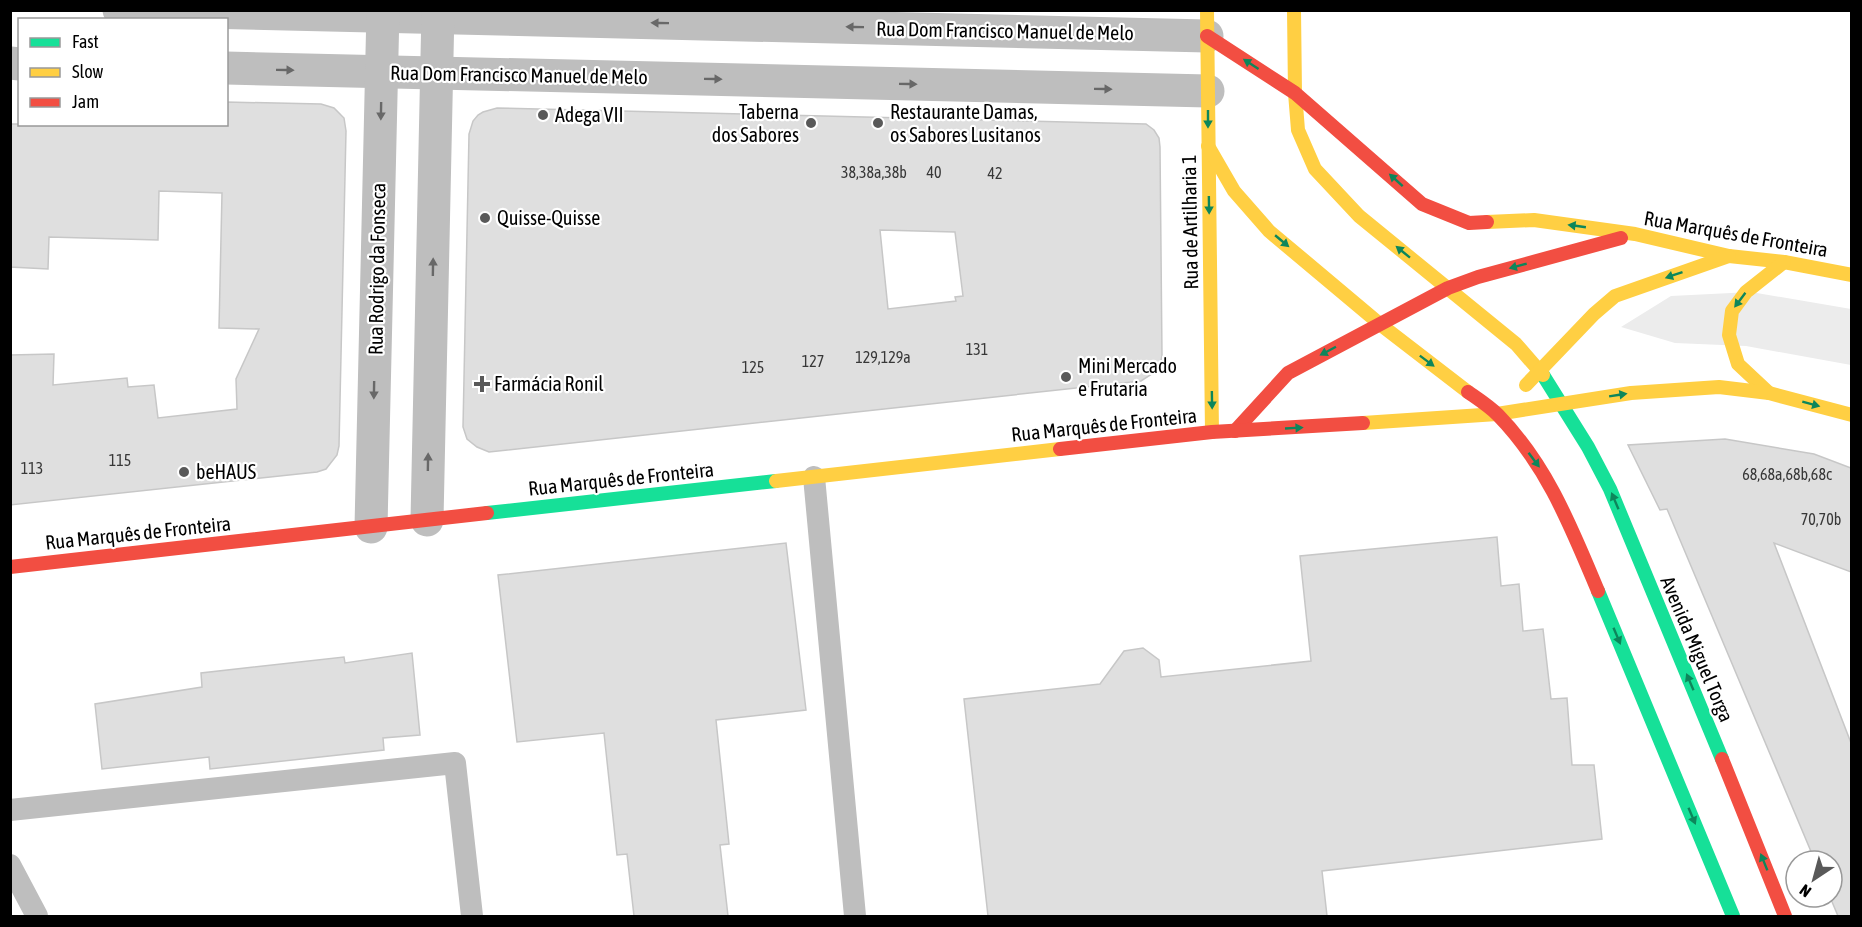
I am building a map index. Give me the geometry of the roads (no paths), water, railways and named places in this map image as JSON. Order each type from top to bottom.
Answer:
[{"type":"main road","points":[[1294,10],[1295,93],[1299,130],[1315,169],[1359,216],[1448,288]]},
{"type":"main road","points":[[1207,23],[1295,93],[1422,204],[1469,223],[1534,220],[1635,234]]},
{"type":"main road","name":"Rua de Artilharia 1","points":[[1207,23],[1212,432]]},
{"type":"main road","points":[[1208,146],[1234,191],[1269,231],[1381,325],[1497,414],[1538,464],[1564,510],[1733,916]]},
{"type":"main road","name":"Rua Marquês de Fronteira","points":[[1235,431],[1288,373],[1448,288],[1635,234],[1729,256],[1784,262],[1851,275]]},
{"type":"main road","points":[[1497,414],[1615,296],[1729,256]]},
{"type":"main road","points":[[1768,393],[1738,364],[1729,335],[1732,311],[1746,292],[1784,262]]},
{"type":"main road","name":"Avenida Miguel Torga","points":[[1448,288],[1516,344],[1540,371],[1588,447],[1610,489],[1785,916]]},
{"type":"main road","name":"Rua Marquês de Fronteira","points":[[10,567],[1212,432],[1497,414],[1669,389],[1719,387],[1768,393],[1851,415]]},
{"type":"street","name":"Rua Dom Francisco Manuel de Melo","points":[[119,10],[1207,23]]},
{"type":"street","name":"Rua Rodrigo da Fonseca","points":[[371,527],[383,14]]},
{"type":"street","points":[[427,520],[438,14]]},
{"type":"street","name":"Rua Dom Francisco Manuel de Melo","points":[[228,68],[1208,91]]},
{"type":"lane","points":[[814,477],[855,916]]},
{"type":"lane","points":[[10,810],[455,763],[472,916]]},
{"type":"lane","points":[[10,865],[38,916]]},
{"type":"place","name":"Adega VII","points":[[543,115]]},
{"type":"place","name":"Taberna dos Sabores","points":[[811,123]]},
{"type":"place","name":"Restaurante Damas, os Sabores Lusitanos","points":[[878,123]]},
{"type":"place","name":"Quisse-Quisse","points":[[485,218]]},
{"type":"place","name":"Mini Mercado e Frutaria","points":[[1066,377]]},
{"type":"place","name":"Farmácia Ronil","points":[[482,384]]},
{"type":"place","name":"beHAUS","points":[[184,472]]}]
